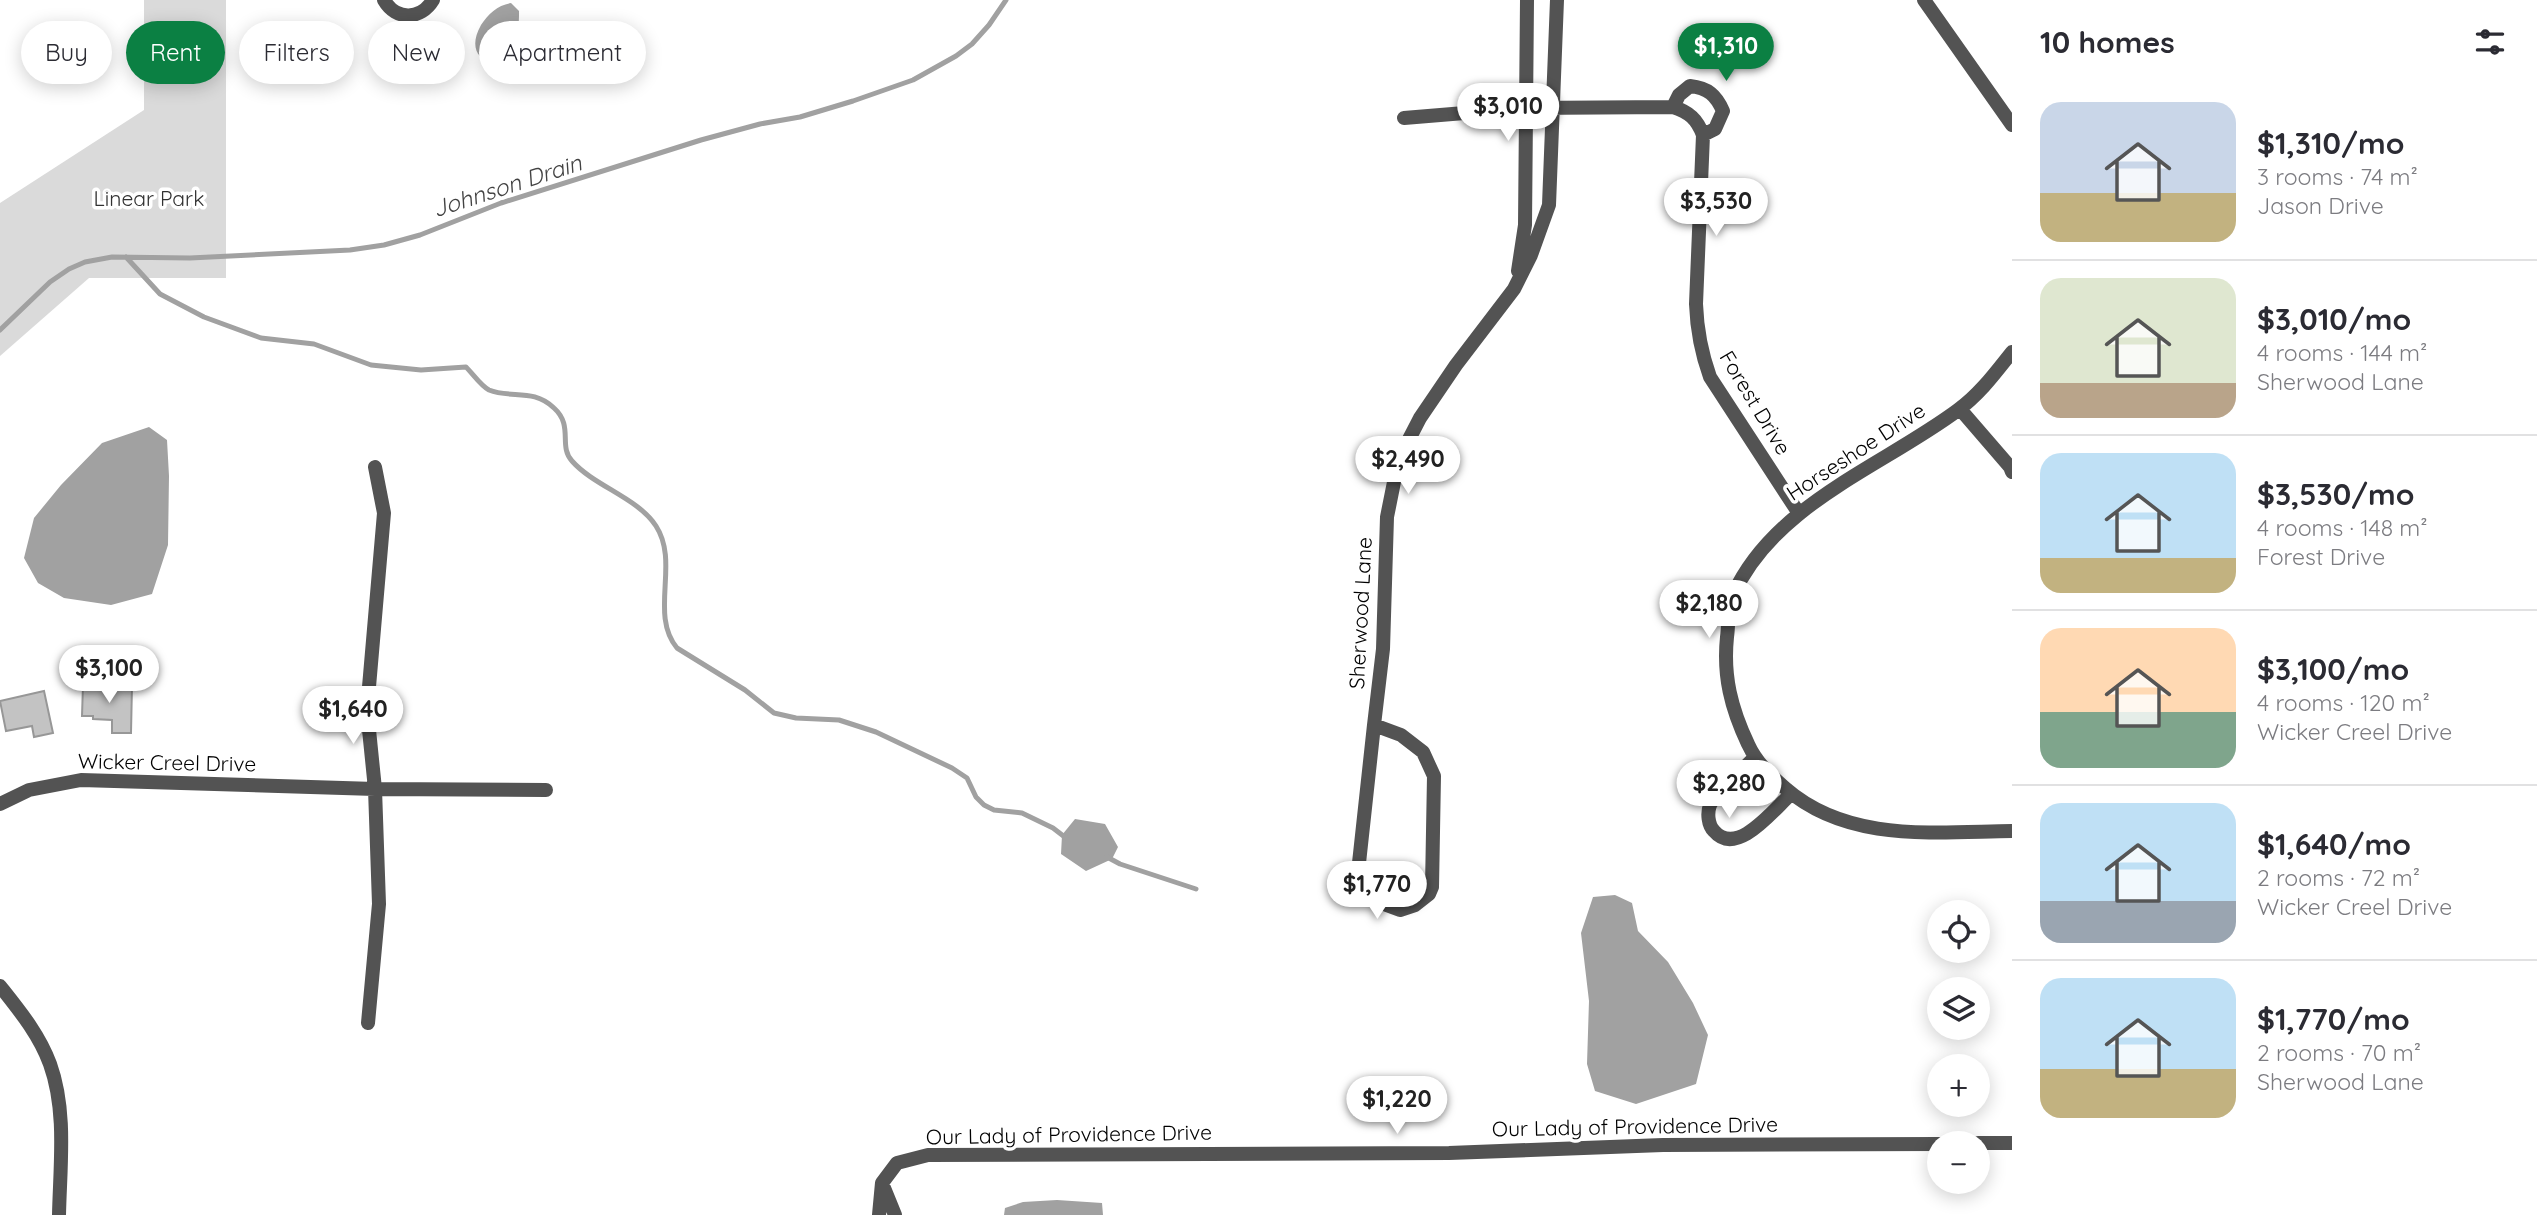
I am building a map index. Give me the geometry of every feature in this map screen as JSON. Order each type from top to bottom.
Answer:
[{"type":"street","points":[[384,0],[395,12],[412,16],[427,9],[433,0]]},
{"type":"street","name":"Sherwood Lane","points":[[1514,289],[1525,225],[1527,0]]},
{"type":"street","name":"Sherwood Lane","points":[[1374,724],[1401,735],[1423,752],[1434,776],[1432,887],[1429,894],[1415,905],[1400,909],[1381,904],[1367,891],[1359,863],[1374,724],[1383,649],[1387,517],[1396,471],[1420,418],[1456,365],[1514,289],[1531,255],[1549,205],[1557,0]]},
{"type":"street","points":[[1924,0],[2012,125]]},
{"type":"street","points":[[1404,118],[1525,108],[1673,107],[1686,111],[1699,122],[1703,135],[1715,129],[1723,111],[1717,97],[1703,87],[1690,86],[1679,95],[1673,107]]},
{"type":"street","name":"Forest Drive","points":[[1703,135],[1696,304],[1701,353],[1710,377],[1798,512]]},
{"type":"street","name":"Horseshoe Drive","points":[[2012,352],[1993,377],[1960,409],[1798,512],[1759,554],[1731,597],[1724,665],[1736,720],[1755,758],[1791,794],[1820,812],[1866,828],[1901,832],[2012,831]]},
{"type":"street","points":[[1960,409],[2012,472]]},
{"type":"street","points":[[368,1023],[379,904],[375,789],[367,710],[384,513],[375,467]]},
{"type":"street","points":[[1755,758],[1709,807],[1708,820],[1714,831],[1727,839],[1742,838],[1791,794]]},
{"type":"street","name":"Wicker Creel Drive","points":[[0,804],[29,790],[81,780],[375,789],[546,790]]},
{"type":"street","points":[[0,986],[31,1026],[51,1065],[60,1107],[59,1215]]},
{"type":"street","points":[[1990,1143],[2012,1143]]},
{"type":"street","name":"Our Lady of Providence Drive","points":[[882,1184],[897,1163],[928,1155],[1449,1153],[1663,1145],[1927,1144]]},
{"type":"street","points":[[879,1215],[882,1184]]},
{"type":"street","points":[[882,1184],[895,1215]]},
{"type":"green space","name":"Linear Park","points":[[144,0],[226,0],[226,278],[89,278],[0,356],[0,203],[144,110],[144,84],[225,84],[225,21],[144,21]]},
{"type":"shaded area","points":[[511,3],[519,11],[518,21],[484,21],[494,11]]},
{"type":"shaded area","points":[[479,31],[479,53],[477,51]]},
{"type":"shaded area","points":[[149,427],[167,440],[169,476],[168,545],[152,594],[111,605],[64,598],[38,583],[24,558],[34,518],[61,485],[102,443]]},
{"type":"shaded area","points":[[1075,819],[1105,824],[1118,847],[1112,859],[1086,871],[1061,854],[1062,835]]},
{"type":"shaded area","points":[[1615,895],[1632,903],[1638,931],[1668,962],[1693,1003],[1708,1035],[1696,1084],[1636,1104],[1595,1091],[1587,1064],[1589,1001],[1581,933],[1593,897]]},
{"type":"shaded area","points":[[1057,1200],[1102,1203],[1103,1215],[1004,1215],[1005,1208],[1023,1202]]},
{"type":"building","points":[[83,685],[132,685],[131,733],[112,733],[112,720],[82,716]]},
{"type":"building","points":[[44,691],[53,733],[34,737],[32,726],[6,731],[0,701]]},
{"type":"waterway","name":"Johnson Drain","points":[[0,330],[50,282],[85,262],[112,257],[190,258],[350,250],[384,245],[420,235],[501,203],[701,140],[760,124],[800,117],[853,101],[913,80],[956,56],[972,44],[989,25],[1006,0]]},
{"type":"waterway","points":[[126,257],[160,294],[204,317],[261,338],[314,344],[371,365],[421,370],[466,367],[489,390],[530,396],[546,402],[560,415],[565,429],[566,449],[572,461],[592,478],[638,508],[656,526],[663,540],[665,556],[665,620],[669,635],[677,648],[745,690],[774,713],[796,718],[839,720],[876,732],[952,768],[967,778],[976,797],[984,805],[994,810],[1022,813],[1053,828],[1066,838]]},
{"type":"waterway","points":[[1107,857],[1120,864],[1196,889]]}]
